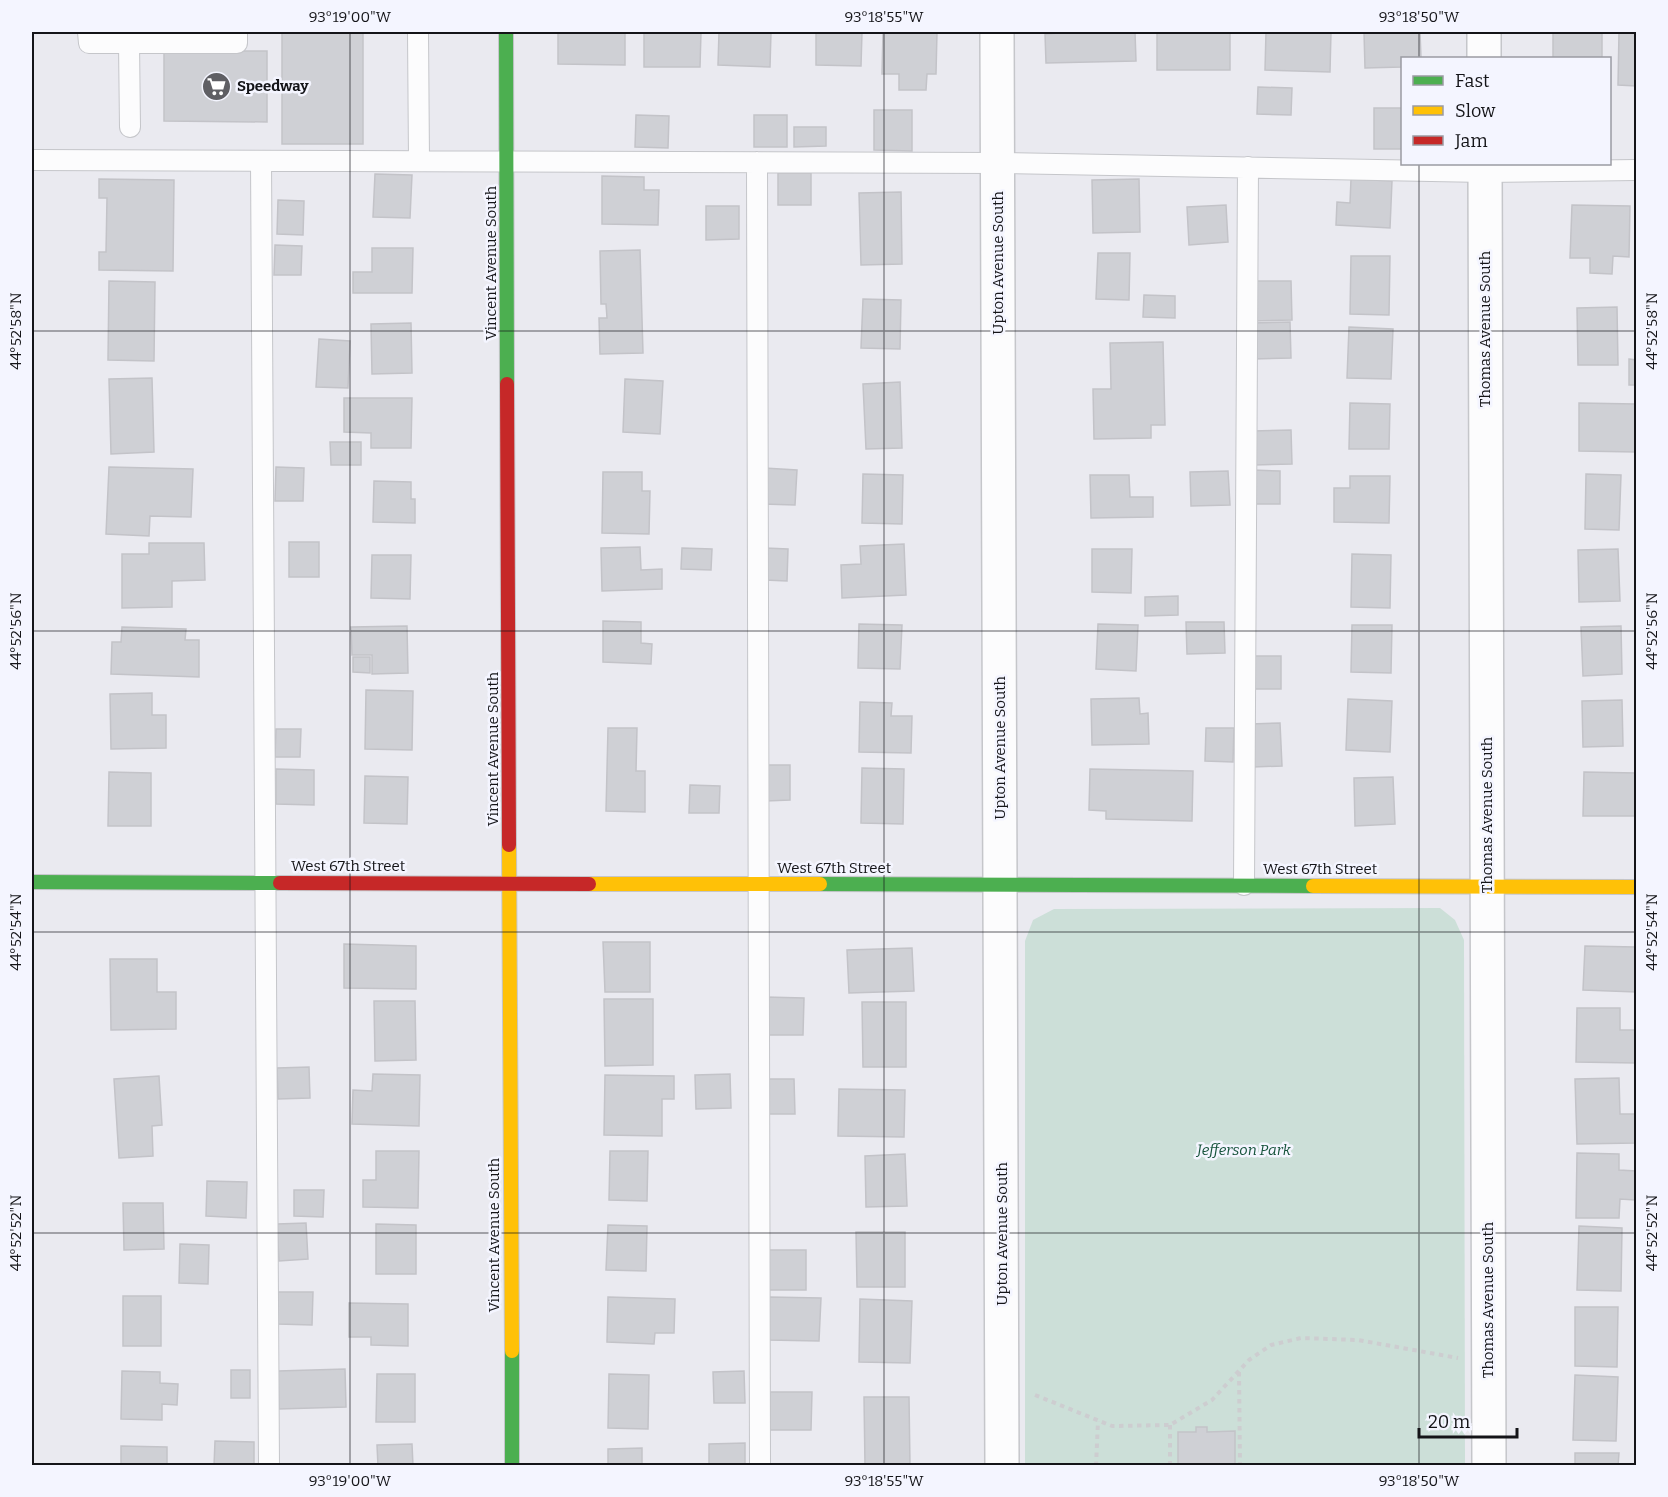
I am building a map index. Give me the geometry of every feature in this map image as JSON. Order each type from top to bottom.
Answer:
[{"type":"street","name":"Vincent Avenue South","points":[[506,32],[512,1466]]},
{"type":"street","name":"Upton Avenue South","points":[[997,32],[1002,1466]]},
{"type":"street","points":[[1484,32],[1484,57]]},
{"type":"street","name":"Thomas Avenue South","points":[[1485,168],[1489,1466]]},
{"type":"street","name":"West 67th Street","points":[[32,882],[1636,887]]},
{"type":"lane","points":[[88,32],[89,43],[237,43],[237,32]]},
{"type":"lane","points":[[418,32],[419,161]]},
{"type":"lane","points":[[129,43],[130,127]]},
{"type":"lane","points":[[32,160],[998,163],[1636,170]]},
{"type":"lane","points":[[261,161],[269,1466]]},
{"type":"lane","points":[[757,162],[760,1466]]},
{"type":"lane","points":[[1244,885],[1248,167]]},
{"type":"path","points":[[1002,1394],[1036,1395],[1112,1426],[1170,1425],[1212,1400],[1249,1360],[1271,1345],[1301,1338],[1358,1340],[1448,1358],[1488,1356]]},
{"type":"path","points":[[1239,1371],[1240,1466]]},
{"type":"path","points":[[1096,1466],[1098,1421]]},
{"type":"path","points":[[1170,1425],[1170,1466]]},
{"type":"green space","name":"Jefferson Park","points":[[1440,908],[1455,920],[1464,940],[1465,1465],[1025,1465],[1025,941],[1033,920],[1054,909]]},
{"type":"building","points":[[219,32],[219,34],[112,33]]},
{"type":"building","points":[[282,32],[363,32],[363,144],[282,144]]},
{"type":"building","points":[[558,32],[625,32],[625,65],[558,64]]},
{"type":"building","points":[[644,32],[701,32],[700,67],[644,67]]},
{"type":"building","points":[[719,32],[771,32],[770,67],[718,65]]},
{"type":"building","points":[[816,32],[862,32],[861,66],[816,65]]},
{"type":"building","points":[[883,32],[937,32],[936,74],[927,74],[926,90],[899,90],[899,74],[882,74]]},
{"type":"building","points":[[1135,32],[1136,61],[1046,63],[1045,34]]},
{"type":"building","points":[[1157,32],[1230,32],[1230,70],[1157,70]]},
{"type":"building","points":[[1266,32],[1331,32],[1330,72],[1265,70]]},
{"type":"building","points":[[1364,32],[1420,32],[1421,57],[1401,57],[1401,67],[1365,68]]},
{"type":"building","points":[[1553,32],[1602,32],[1602,57],[1553,57]]},
{"type":"building","points":[[1619,32],[1636,32],[1636,86],[1618,85]]},
{"type":"building","name":"Speedway","points":[[164,51],[267,51],[267,122],[164,121]]},
{"type":"building","points":[[1258,87],[1292,88],[1291,115],[1257,114]]},
{"type":"building","points":[[1374,108],[1401,108],[1401,149],[1374,149]]},
{"type":"building","points":[[874,110],[912,110],[912,151],[874,150]]},
{"type":"building","points":[[636,115],[669,116],[668,148],[635,147]]},
{"type":"building","points":[[754,115],[787,115],[787,147],[754,147]]},
{"type":"building","points":[[794,127],[826,127],[826,146],[794,147]]},
{"type":"building","points":[[778,173],[811,173],[811,205],[778,205]]},
{"type":"building","points":[[375,174],[412,175],[410,218],[373,217]]},
{"type":"building","points":[[602,176],[644,177],[644,190],[659,190],[658,225],[602,224]]},
{"type":"building","points":[[99,179],[174,180],[173,271],[99,270],[99,252],[106,252],[107,198],[99,198]]},
{"type":"building","points":[[1139,179],[1140,232],[1093,233],[1092,180]]},
{"type":"building","points":[[1351,179],[1392,181],[1390,228],[1336,225],[1337,202],[1350,203]]},
{"type":"building","points":[[901,192],[902,264],[861,265],[859,193]]},
{"type":"building","points":[[278,200],[304,201],[303,235],[277,234]]},
{"type":"building","points":[[1226,205],[1228,242],[1189,245],[1187,207]]},
{"type":"building","points":[[1572,205],[1630,206],[1629,257],[1613,256],[1612,274],[1590,273],[1590,258],[1570,258]]},
{"type":"building","points":[[706,206],[739,206],[739,239],[706,240]]},
{"type":"building","points":[[275,245],[302,246],[301,275],[274,275]]},
{"type":"building","points":[[372,248],[413,248],[412,293],[353,293],[353,272],[372,272]]},
{"type":"building","points":[[640,250],[643,353],[600,354],[599,318],[607,318],[606,304],[601,304],[600,251]]},
{"type":"building","points":[[1098,253],[1130,253],[1129,300],[1096,299]]},
{"type":"building","points":[[1351,256],[1390,256],[1389,315],[1350,314]]},
{"type":"building","points":[[109,281],[155,282],[154,361],[108,360]]},
{"type":"building","points":[[1252,281],[1291,281],[1292,320],[1252,321]]},
{"type":"building","points":[[1144,295],[1175,296],[1175,318],[1143,317]]},
{"type":"building","points":[[863,299],[901,300],[900,349],[861,348]]},
{"type":"building","points":[[1617,307],[1618,365],[1578,365],[1577,308]]},
{"type":"building","points":[[1290,322],[1291,358],[1253,359],[1252,323]]},
{"type":"building","points":[[411,323],[412,373],[372,374],[371,324]]},
{"type":"building","points":[[1349,327],[1393,329],[1391,379],[1347,378]]},
{"type":"building","points":[[319,339],[350,341],[348,388],[316,387]]},
{"type":"building","points":[[1163,342],[1165,425],[1151,425],[1151,438],[1094,439],[1093,389],[1111,389],[1110,343]]},
{"type":"building","points":[[1629,359],[1636,360],[1636,385],[1629,385]]},
{"type":"building","points":[[152,378],[154,452],[111,454],[109,379]]},
{"type":"building","points":[[625,379],[663,381],[660,434],[623,432]]},
{"type":"building","points":[[900,382],[902,448],[866,449],[863,384]]},
{"type":"building","points":[[344,398],[412,398],[411,448],[371,448],[371,433],[344,432]]},
{"type":"building","points":[[1350,403],[1390,404],[1389,449],[1349,449]]},
{"type":"building","points":[[1579,403],[1636,404],[1636,452],[1579,451]]},
{"type":"building","points":[[1291,430],[1292,464],[1254,465],[1253,431]]},
{"type":"building","points":[[330,442],[361,442],[361,465],[331,465]]},
{"type":"building","points":[[109,467],[193,469],[191,517],[150,516],[149,536],[106,534]]},
{"type":"building","points":[[276,467],[304,468],[303,501],[275,501]]},
{"type":"building","points":[[764,468],[797,470],[795,505],[762,504]]},
{"type":"building","points":[[1253,470],[1280,471],[1280,504],[1253,504]]},
{"type":"building","points":[[1228,471],[1230,505],[1191,506],[1190,472]]},
{"type":"building","points":[[603,472],[642,472],[642,491],[650,491],[649,534],[602,533]]},
{"type":"building","points":[[863,474],[903,475],[902,524],[862,523]]},
{"type":"building","points":[[1586,474],[1621,475],[1619,530],[1585,529]]},
{"type":"building","points":[[1090,475],[1129,475],[1130,497],[1153,497],[1153,517],[1091,518]]},
{"type":"building","points":[[1350,476],[1390,476],[1389,523],[1334,522],[1334,488],[1350,488]]},
{"type":"building","points":[[374,481],[411,482],[411,499],[415,499],[415,523],[373,522]]},
{"type":"building","points":[[289,542],[319,542],[319,577],[289,577]]},
{"type":"building","points":[[149,543],[204,543],[205,580],[172,581],[172,607],[122,608],[122,554],[149,554]]},
{"type":"building","points":[[904,544],[906,595],[842,598],[841,565],[861,564],[860,546]]},
{"type":"building","points":[[640,547],[641,570],[662,569],[662,589],[602,591],[601,548]]},
{"type":"building","points":[[682,548],[712,549],[711,570],[681,569]]},
{"type":"building","points":[[765,548],[788,549],[787,581],[765,580]]},
{"type":"building","points":[[1092,549],[1132,549],[1131,593],[1092,592]]},
{"type":"building","points":[[1618,549],[1620,601],[1579,602],[1578,550]]},
{"type":"building","points":[[1352,554],[1391,555],[1390,608],[1351,607]]},
{"type":"building","points":[[372,555],[411,555],[410,599],[371,598]]},
{"type":"building","points":[[1178,596],[1178,615],[1145,616],[1145,597]]},
{"type":"building","points":[[603,621],[641,622],[641,643],[652,644],[651,664],[603,662]]},
{"type":"building","points":[[1186,622],[1224,622],[1225,653],[1187,654]]},
{"type":"building","points":[[859,624],[902,625],[900,669],[858,668]]},
{"type":"building","points":[[1098,624],[1138,625],[1136,671],[1096,669]]},
{"type":"building","points":[[1352,625],[1392,625],[1391,673],[1351,672]]},
{"type":"building","points":[[407,626],[408,673],[372,674],[372,655],[352,655],[351,627]]},
{"type":"building","points":[[1621,626],[1622,674],[1583,676],[1581,627]]},
{"type":"building","points":[[122,627],[186,629],[185,640],[199,640],[199,677],[111,674],[112,642],[121,642]]},
{"type":"building","points":[[1255,656],[1281,656],[1281,689],[1255,689]]},
{"type":"building","points":[[353,657],[370,657],[370,673],[353,672]]},
{"type":"building","points":[[366,690],[413,691],[412,750],[365,749]]},
{"type":"building","points":[[152,693],[152,715],[166,715],[166,748],[111,749],[110,694]]},
{"type":"building","points":[[1139,698],[1140,714],[1148,713],[1149,744],[1092,745],[1091,699]]},
{"type":"building","points":[[1348,699],[1392,701],[1390,752],[1346,750]]},
{"type":"building","points":[[1622,700],[1623,746],[1583,747],[1582,701]]},
{"type":"building","points":[[860,702],[892,703],[891,716],[912,716],[911,753],[859,752]]},
{"type":"building","points":[[1280,723],[1282,766],[1253,767],[1251,724]]},
{"type":"building","points":[[608,728],[637,728],[636,771],[645,771],[645,812],[606,811]]},
{"type":"building","points":[[1206,728],[1234,728],[1233,762],[1205,761]]},
{"type":"building","points":[[276,729],[301,729],[300,757],[275,757]]},
{"type":"building","points":[[766,765],[790,765],[790,800],[766,801]]},
{"type":"building","points":[[862,768],[904,769],[903,824],[861,823]]},
{"type":"building","points":[[276,769],[314,770],[314,805],[276,804]]},
{"type":"building","points":[[1090,769],[1193,771],[1192,821],[1106,819],[1106,811],[1089,810]]},
{"type":"building","points":[[109,772],[151,773],[151,826],[108,826]]},
{"type":"building","points":[[1584,772],[1636,773],[1636,816],[1583,816]]},
{"type":"building","points":[[365,776],[408,777],[407,824],[364,823]]},
{"type":"building","points":[[1393,777],[1395,824],[1355,826],[1354,778]]},
{"type":"building","points":[[690,785],[720,786],[719,813],[689,813]]},
{"type":"building","points":[[603,942],[650,942],[650,992],[605,992]]},
{"type":"building","points":[[344,944],[416,946],[416,989],[344,988]]},
{"type":"building","points":[[1585,946],[1636,947],[1636,992],[1583,990]]},
{"type":"building","points":[[912,948],[914,991],[849,993],[847,950]]},
{"type":"building","points":[[110,959],[157,959],[157,992],[176,992],[176,1029],[111,1030]]},
{"type":"building","points":[[765,997],[804,998],[803,1035],[765,1035]]},
{"type":"building","points":[[604,999],[653,999],[653,1065],[605,1066]]},
{"type":"building","points":[[374,1001],[415,1001],[416,1060],[375,1061]]},
{"type":"building","points":[[862,1002],[906,1002],[906,1067],[863,1067]]},
{"type":"building","points":[[1577,1008],[1620,1008],[1620,1030],[1636,1030],[1636,1063],[1576,1062]]},
{"type":"building","points":[[309,1067],[310,1098],[278,1099],[277,1068]]},
{"type":"building","points":[[373,1074],[420,1075],[419,1126],[352,1124],[353,1090],[372,1091]]},
{"type":"building","points":[[730,1074],[731,1108],[696,1109],[695,1075]]},
{"type":"building","points":[[605,1075],[674,1076],[674,1099],[662,1099],[662,1136],[604,1135]]},
{"type":"building","points":[[159,1076],[162,1125],[152,1126],[153,1156],[119,1158],[114,1079]]},
{"type":"building","points":[[1619,1078],[1620,1114],[1636,1114],[1636,1143],[1577,1144],[1575,1079]]},
{"type":"building","points":[[767,1079],[794,1079],[795,1114],[767,1114]]},
{"type":"building","points":[[839,1089],[905,1090],[904,1137],[838,1136]]},
{"type":"building","points":[[376,1151],[419,1151],[418,1208],[363,1207],[363,1180],[376,1180]]},
{"type":"building","points":[[610,1151],[648,1151],[647,1201],[609,1200]]},
{"type":"building","points":[[1577,1153],[1619,1154],[1619,1170],[1636,1171],[1635,1200],[1620,1199],[1619,1218],[1576,1218]]},
{"type":"building","points":[[905,1154],[907,1206],[866,1207],[865,1156]]},
{"type":"building","points":[[207,1181],[247,1182],[246,1218],[206,1216]]},
{"type":"building","points":[[294,1190],[324,1190],[323,1217],[294,1216]]},
{"type":"building","points":[[123,1203],[163,1203],[164,1249],[124,1250]]},
{"type":"building","points":[[306,1223],[308,1259],[279,1261],[277,1224]]},
{"type":"building","points":[[376,1224],[416,1225],[416,1274],[376,1274]]},
{"type":"building","points":[[608,1225],[647,1226],[646,1271],[606,1270]]},
{"type":"building","points":[[1579,1226],[1622,1228],[1621,1291],[1577,1290]]},
{"type":"building","points":[[856,1232],[905,1232],[905,1287],[857,1287]]},
{"type":"building","points":[[180,1244],[209,1245],[208,1284],[179,1283]]},
{"type":"building","points":[[768,1250],[806,1250],[806,1290],[768,1290]]},
{"type":"building","points":[[278,1292],[313,1292],[312,1325],[278,1324]]},
{"type":"building","points":[[123,1296],[161,1296],[161,1346],[123,1346]]},
{"type":"building","points":[[608,1297],[675,1299],[674,1333],[655,1333],[654,1344],[607,1342]]},
{"type":"building","points":[[769,1297],[821,1298],[819,1341],[768,1340]]},
{"type":"building","points":[[860,1299],[912,1301],[910,1363],[859,1362]]},
{"type":"building","points":[[349,1303],[408,1304],[408,1346],[371,1345],[371,1337],[349,1337]]},
{"type":"building","points":[[1575,1307],[1618,1307],[1617,1367],[1575,1366]]},
{"type":"building","points":[[345,1369],[346,1407],[279,1409],[278,1371]]},
{"type":"building","points":[[231,1370],[250,1370],[250,1398],[231,1398]]},
{"type":"building","points":[[122,1371],[160,1372],[160,1383],[178,1384],[177,1405],[162,1404],[162,1420],[121,1419]]},
{"type":"building","points":[[744,1371],[745,1403],[714,1403],[713,1372]]},
{"type":"building","points":[[377,1374],[415,1374],[415,1422],[376,1422]]},
{"type":"building","points":[[609,1374],[649,1375],[648,1429],[608,1428]]},
{"type":"building","points":[[1575,1375],[1618,1377],[1616,1441],[1573,1440]]},
{"type":"building","points":[[770,1392],[812,1392],[811,1430],[770,1430]]},
{"type":"building","points":[[864,1397],[909,1397],[910,1466],[865,1466]]},
{"type":"building","points":[[1196,1427],[1207,1427],[1207,1432],[1235,1431],[1235,1466],[1178,1466],[1178,1432],[1196,1432]]},
{"type":"building","points":[[215,1441],[254,1442],[254,1466],[214,1466]]},
{"type":"building","points":[[745,1443],[745,1466],[709,1466],[709,1444]]},
{"type":"building","points":[[412,1444],[413,1466],[378,1466],[377,1445]]},
{"type":"building","points":[[121,1446],[167,1447],[167,1466],[121,1466]]},
{"type":"building","points":[[642,1448],[642,1466],[608,1466],[608,1449]]},
{"type":"building","points":[[1575,1453],[1619,1453],[1618,1466],[1575,1466]]},
{"type":"traffic: fast","points":[[506,32],[507,384]]},
{"type":"traffic: fast","points":[[32,882],[280,883]]},
{"type":"traffic: fast","points":[[820,884],[1313,886]]},
{"type":"traffic: fast","points":[[512,1351],[512,1466]]},
{"type":"traffic: slow","points":[[509,845],[512,1351]]},
{"type":"traffic: slow","points":[[589,884],[820,884]]},
{"type":"traffic: slow","points":[[1313,886],[1636,887]]},
{"type":"traffic: jam","points":[[507,384],[509,845]]},
{"type":"traffic: jam","points":[[280,883],[589,884]]},
{"type":"place","name":"Speedway","points":[[216,86]]}]
